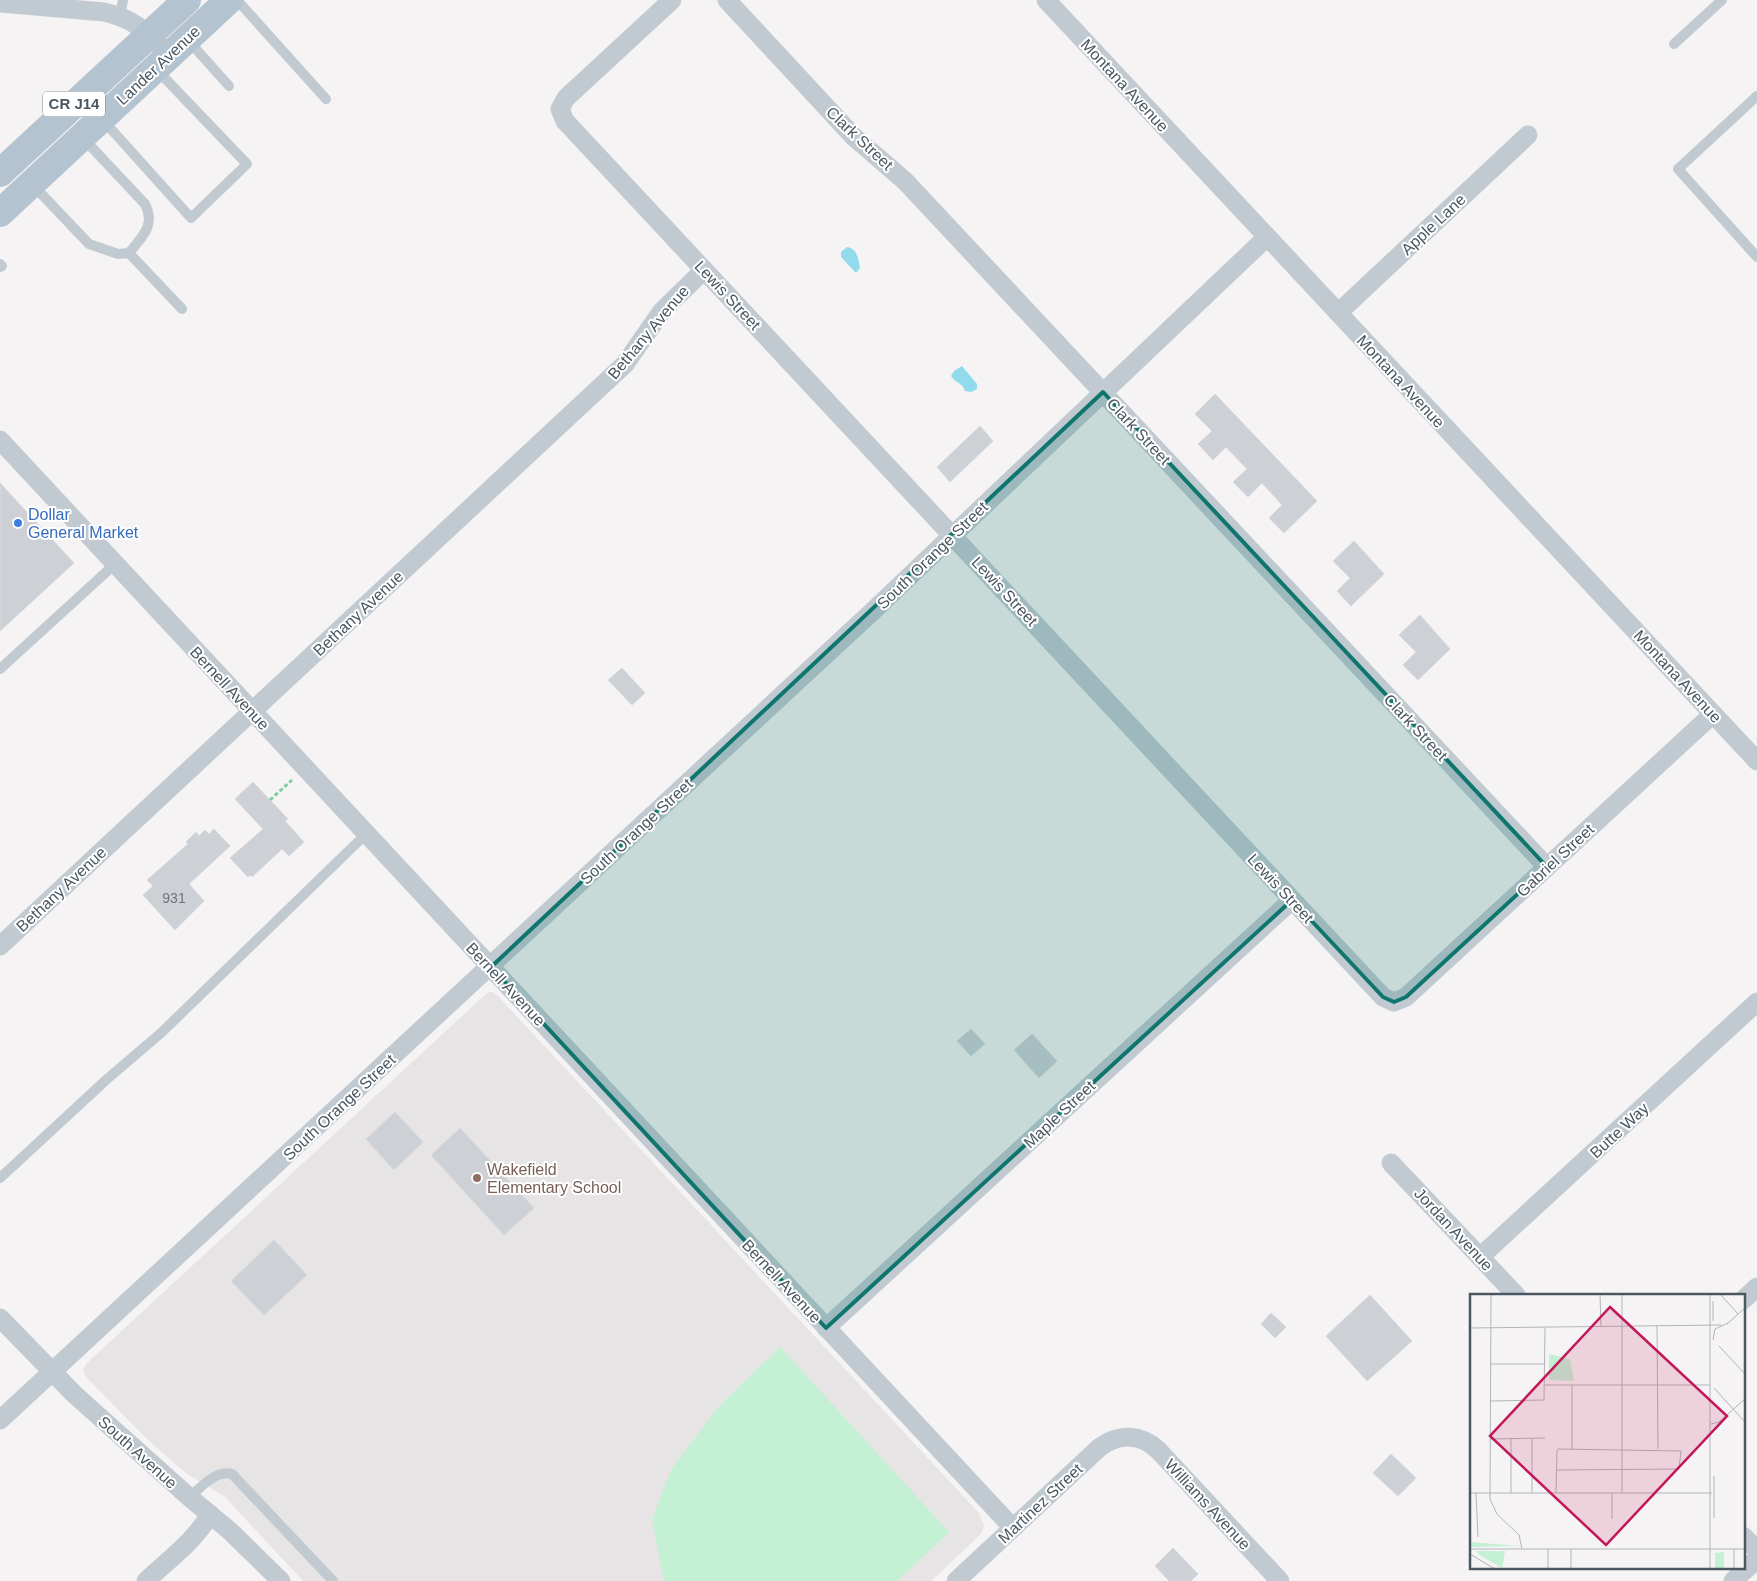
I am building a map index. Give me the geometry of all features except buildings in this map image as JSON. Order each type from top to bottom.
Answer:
[{"type":"main road","name":"Lander Avenue","points":[[0,173],[187,0]]},
{"type":"main road","name":"Lander Avenue","points":[[0,213],[229,0]]},
{"type":"street","name":"Lewis Street","points":[[672,0],[566,98],[560,109],[565,121],[1292,900],[1383,996],[1394,1002]]},
{"type":"street","name":"Clark Street","points":[[727,0],[854,137],[905,181],[1548,867]]},
{"type":"street","name":"Montana Avenue","points":[[1046,0],[1757,761]]},
{"type":"street","points":[[0,3],[104,12],[121,8],[170,54]]},
{"type":"street","name":"Apple Lane","points":[[1338,313],[1528,135]]},
{"type":"street","name":"South Orange Street","points":[[0,1420],[953,536],[1267,237]]},
{"type":"street","name":"Bethany Avenue","points":[[0,946],[625,364],[662,310],[704,270]]},
{"type":"street","name":"Bernell Avenue","points":[[0,440],[1013,1528]]},
{"type":"street","name":"Gabriel Street","points":[[1394,1002],[1406,997],[1713,714]]},
{"type":"street","name":"Maple Street","points":[[826,1328],[1292,900]]},
{"type":"street","name":"Butte Way","points":[[1480,1257],[1757,1002]]},
{"type":"street","name":"Jordan Avenue","points":[[1391,1163],[1515,1294]]},
{"type":"street","points":[[1744,1299],[1757,1287]]},
{"type":"street","name":"South Avenue","points":[[0,1318],[74,1394],[250,1549],[281,1581]]},
{"type":"street","name":"Martinez Street","points":[[956,1581],[1100,1446],[1114,1439],[1130,1436]]},
{"type":"street","name":"Williams Avenue","points":[[1130,1436],[1145,1440],[1158,1450],[1280,1581]]},
{"type":"street","points":[[146,1581],[192,1538],[210,1514]]},
{"type":"street","points":[[1744,1537],[1757,1550]]},
{"type":"street","points":[[1733,1581],[1757,1559]]},
{"type":"lane","points":[[237,0],[326,99]]},
{"type":"lane","points":[[1674,44],[1722,0]]},
{"type":"lane","points":[[170,54],[229,86]]},
{"type":"lane","points":[[101,118],[191,218],[247,164],[170,54]]},
{"type":"lane","points":[[1757,96],[1678,169],[1757,257]]},
{"type":"lane","points":[[31,184],[89,244],[118,254],[129,253],[148,227],[150,215],[148,209],[82,136]]},
{"type":"lane","points":[[129,253],[182,309]]},
{"type":"lane","points":[[0,669],[115,564]]},
{"type":"lane","points":[[0,1178],[106,1080],[161,1033],[366,834]]},
{"type":"lane","points":[[189,1497],[216,1476],[225,1472],[232,1474],[334,1581]]},
{"type":"path","points":[[270,800],[292,779]]},
{"type":"highlighted area","points":[[1103,392],[1547,867],[1406,997],[1394,1002],[1383,997],[1292,900],[826,1328],[491,967]]},
{"type":"shaded area","name":"Wakefield Elementary School","points":[[488,992],[497,995],[979,1513],[984,1525],[982,1533],[931,1581],[303,1581],[224,1496],[187,1474],[148,1440],[87,1378],[83,1370],[87,1363]]},
{"type":"green space","points":[[780,1347],[949,1532],[897,1581],[664,1581],[652,1520],[671,1470],[718,1407]]},
{"type":"water","points":[[847,247],[851,248],[857,255],[860,268],[857,272],[841,257],[841,252]]},
{"type":"water","points":[[962,366],[977,384],[977,389],[971,392],[965,391],[951,376],[954,371]]},
{"type":"place","name":"Dollar General Market","points":[[18,523]]},
{"type":"place","name":"Wakefield Elementary School","points":[[477,1178]]}]
